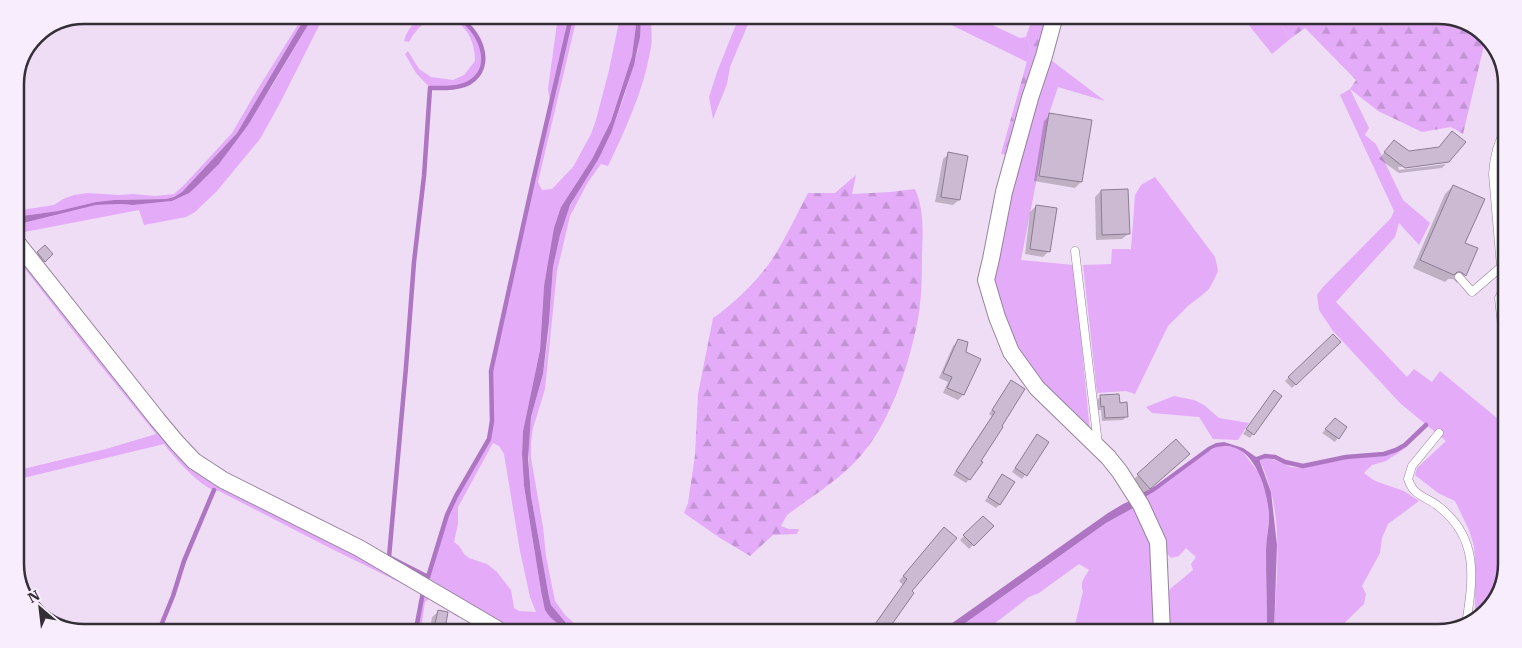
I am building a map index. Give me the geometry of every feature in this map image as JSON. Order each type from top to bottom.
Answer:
[{"type":"street","points":[[1053,24],[1004,192],[986,280],[997,317],[1011,352],[1037,388],[1108,457],[1142,505],[1158,542],[1162,624]]},
{"type":"street","points":[[24,251],[157,419],[194,461],[223,480],[359,548],[487,624]]},
{"type":"lane","points":[[1498,145],[1493,174],[1498,232]]},
{"type":"lane","points":[[1075,251],[1099,449]]},
{"type":"lane","points":[[1459,277],[1472,292],[1498,270]]},
{"type":"lane","points":[[1439,433],[1412,466],[1408,479],[1413,490],[1439,506],[1461,528],[1470,556],[1471,590],[1467,617]]},
{"type":"green space","points":[[298,24],[301,24],[237,133],[182,192],[166,199],[96,202],[58,211],[24,216],[24,210],[54,205],[74,195],[87,193],[155,196],[174,194],[232,133]]},
{"type":"green space","points":[[320,24],[260,139],[217,191],[195,212],[186,217],[144,225],[139,210],[24,232],[24,223],[96,205],[133,205],[172,201],[198,185],[219,164],[232,146],[272,86],[308,25]]},
{"type":"green space","points":[[414,24],[425,24],[418,29],[409,42],[404,41],[407,33]]},
{"type":"green space","points":[[460,24],[465,24],[470,29],[479,44],[482,61],[480,69],[475,76],[468,82],[459,85],[429,87],[416,73],[405,54],[408,51],[419,69],[431,77],[453,80],[464,75],[475,61],[473,46],[468,33]]},
{"type":"green space","points":[[557,24],[568,24],[550,101],[548,89]]},
{"type":"green space","points":[[570,24],[575,24],[538,182],[542,190],[552,189],[573,167],[591,134],[596,120],[619,24],[636,24],[632,56],[611,121],[592,159],[561,207],[544,286],[540,350],[523,431],[524,486],[541,591],[557,624],[499,624],[426,581],[436,555],[447,516],[490,440],[493,421],[492,372]],"holes":[[[493,443],[499,446],[504,454],[520,551],[530,597],[536,612],[519,611],[514,608],[511,590],[497,572],[487,564],[469,558],[454,542],[458,524],[458,507]]]},
{"type":"green space","points":[[640,24],[651,24],[652,39],[647,67],[627,125],[608,166],[601,164],[588,182],[570,216],[557,271],[545,389],[533,428],[531,442],[531,458],[555,601],[565,615],[575,624],[567,624],[551,605],[531,496],[528,449],[531,417],[543,374],[548,339],[553,267],[566,213],[607,142],[624,97],[638,50]]},
{"type":"green space","points":[[736,24],[748,24],[730,67],[727,84],[713,119],[709,97]]},
{"type":"green space","points":[[949,24],[990,24],[1020,38],[1026,37],[1031,47],[1027,62]]},
{"type":"green space","points":[[1030,24],[1047,24],[1008,155],[1001,154],[1031,47],[1026,37]]},
{"type":"green space","points":[[1248,24],[1281,24],[1290,39],[1272,54]]},
{"type":"green space","points":[[1281,24],[1438,24],[1461,28],[1472,34],[1484,45],[1463,134],[1451,127],[1422,132],[1378,111],[1350,89],[1356,80],[1305,28],[1290,39]]},
{"type":"green space","points":[[1051,60],[1105,101],[1058,87],[1050,111],[1021,260],[1074,265],[1090,432],[1018,357],[993,287],[1019,153]]},
{"type":"green space","points":[[1350,89],[1369,128],[1365,135],[1376,144],[1403,200],[1430,223],[1419,245],[1399,223],[1395,237],[1336,302],[1407,377],[1414,369],[1432,382],[1440,371],[1498,419],[1497,576],[1490,594],[1475,612],[1474,546],[1469,530],[1455,501],[1438,493],[1415,475],[1417,468],[1446,441],[1401,404],[1333,331],[1319,310],[1317,295],[1323,287],[1391,218],[1394,211],[1340,95]]},
{"type":"green space","points":[[856,175],[852,194],[915,189],[920,204],[923,237],[921,298],[916,331],[906,368],[892,405],[874,439],[863,453],[837,479],[787,515],[781,526],[789,529],[799,529],[797,534],[773,535],[750,556],[684,513],[688,503],[695,455],[698,394],[713,318],[747,289],[769,263],[784,240],[808,193],[835,193]]},
{"type":"green space","points":[[1155,177],[1215,257],[1218,271],[1209,289],[1168,326],[1135,394],[1126,391],[1097,393],[1083,265],[1111,264],[1112,249],[1131,249],[1135,195],[1141,185]]},
{"type":"green space","points":[[24,258],[199,474],[286,521],[424,589],[458,614],[458,617],[429,599],[425,602],[422,624],[418,624],[424,593],[328,547],[219,491],[205,486],[174,457],[164,444],[24,478],[24,469],[106,449],[156,434],[24,268]]},
{"type":"green space","points":[[1174,396],[1194,400],[1204,405],[1219,418],[1249,423],[1238,440],[1213,439],[1199,417],[1152,413],[1146,407]]},
{"type":"green space","points":[[1220,446],[1235,447],[1242,451],[1259,473],[1266,493],[1269,517],[1266,549],[1267,624],[1169,624],[1168,596],[1170,589],[1193,570],[1191,564],[1196,557],[1186,548],[1179,556],[1171,558],[1165,551],[1142,499],[1189,463]]},
{"type":"green space","points":[[1407,447],[1386,461],[1372,465],[1364,473],[1375,481],[1404,491],[1419,501],[1388,524],[1382,538],[1380,553],[1362,586],[1366,594],[1364,604],[1343,624],[1274,624],[1277,566],[1276,522],[1273,500],[1259,459],[1272,459],[1291,467],[1302,468],[1346,459],[1385,456]]},
{"type":"green space","points":[[1135,507],[1152,551],[1156,624],[1075,624],[1083,591],[1082,583],[1089,570],[1079,564],[1039,593],[1029,597],[994,624],[964,624],[1106,523]]},
{"type":"shaded area","points":[[301,24],[308,24],[248,125],[219,164],[189,193],[172,201],[133,205],[96,205],[24,223],[24,216],[58,211],[96,202],[174,197],[182,192],[237,133]]},
{"type":"shaded area","points":[[636,24],[641,24],[634,65],[611,133],[599,158],[570,205],[560,235],[553,267],[543,374],[531,417],[528,458],[531,496],[551,605],[567,624],[558,624],[545,610],[541,591],[524,486],[523,431],[540,350],[544,286],[554,228],[561,207],[592,159],[611,121],[632,56]]},
{"type":"shaded area","points":[[1224,442],[1243,448],[1259,459],[1271,492],[1277,545],[1274,624],[1267,624],[1266,551],[1269,521],[1268,505],[1261,478],[1247,456],[1237,449],[1226,446],[1212,449],[1155,491],[1142,499],[1140,495],[1216,443]]},
{"type":"shaded area","points":[[1132,500],[1135,507],[1106,523],[964,624],[951,624],[1108,513]]},
{"type":"building","points":[[1049,113],[1092,120],[1082,182],[1039,176]]},
{"type":"building","points":[[1452,131],[1466,142],[1449,162],[1405,168],[1384,152],[1394,140],[1409,151],[1439,147]]},
{"type":"building","points":[[948,152],[968,156],[960,200],[941,197]]},
{"type":"building","points":[[1453,185],[1485,199],[1465,243],[1478,248],[1466,276],[1461,272],[1457,272],[1454,275],[1420,260]]},
{"type":"building","points":[[1128,189],[1130,234],[1102,235],[1101,190]]},
{"type":"building","points":[[1036,205],[1057,208],[1050,252],[1030,249]]},
{"type":"building","points":[[45,245],[53,254],[45,262],[37,252]]},
{"type":"building","points":[[1333,334],[1341,342],[1296,385],[1288,377]]},
{"type":"building","points":[[958,339],[968,342],[966,352],[981,359],[964,395],[947,388],[952,377],[943,373]]},
{"type":"building","points":[[1011,380],[1025,389],[981,461],[983,462],[970,480],[956,471],[995,412],[992,410]]},
{"type":"building","points":[[1274,390],[1282,396],[1254,435],[1246,429]]},
{"type":"building","points":[[1119,394],[1120,403],[1127,402],[1128,417],[1105,418],[1104,406],[1101,407],[1100,395]]},
{"type":"building","points":[[1335,418],[1347,427],[1339,439],[1325,429]]},
{"type":"building","points":[[1037,434],[1049,442],[1027,476],[1015,468]]},
{"type":"building","points":[[1176,439],[1190,454],[1150,489],[1137,474]]},
{"type":"building","points":[[1002,474],[1015,482],[1000,505],[988,497]]},
{"type":"building","points":[[983,516],[994,526],[974,546],[963,535]]},
{"type":"building","points":[[944,527],[957,538],[912,591],[914,593],[892,624],[875,624],[907,579],[903,576]]},
{"type":"building","points":[[438,610],[448,612],[446,624],[435,624]]},
{"type":"waterway","points":[[466,24],[478,38],[482,48],[482,67],[477,76],[464,85],[430,88],[424,176],[414,262],[389,557],[428,577],[447,515],[489,439],[492,421],[491,371],[569,24]]},
{"type":"waterway","points":[[1254,460],[1265,456],[1275,457],[1285,462],[1303,466],[1346,457],[1384,454],[1405,445],[1426,425]]},
{"type":"waterway","points":[[162,624],[184,561],[214,490]]},
{"type":"waterway","points":[[417,624],[423,592]]}]
